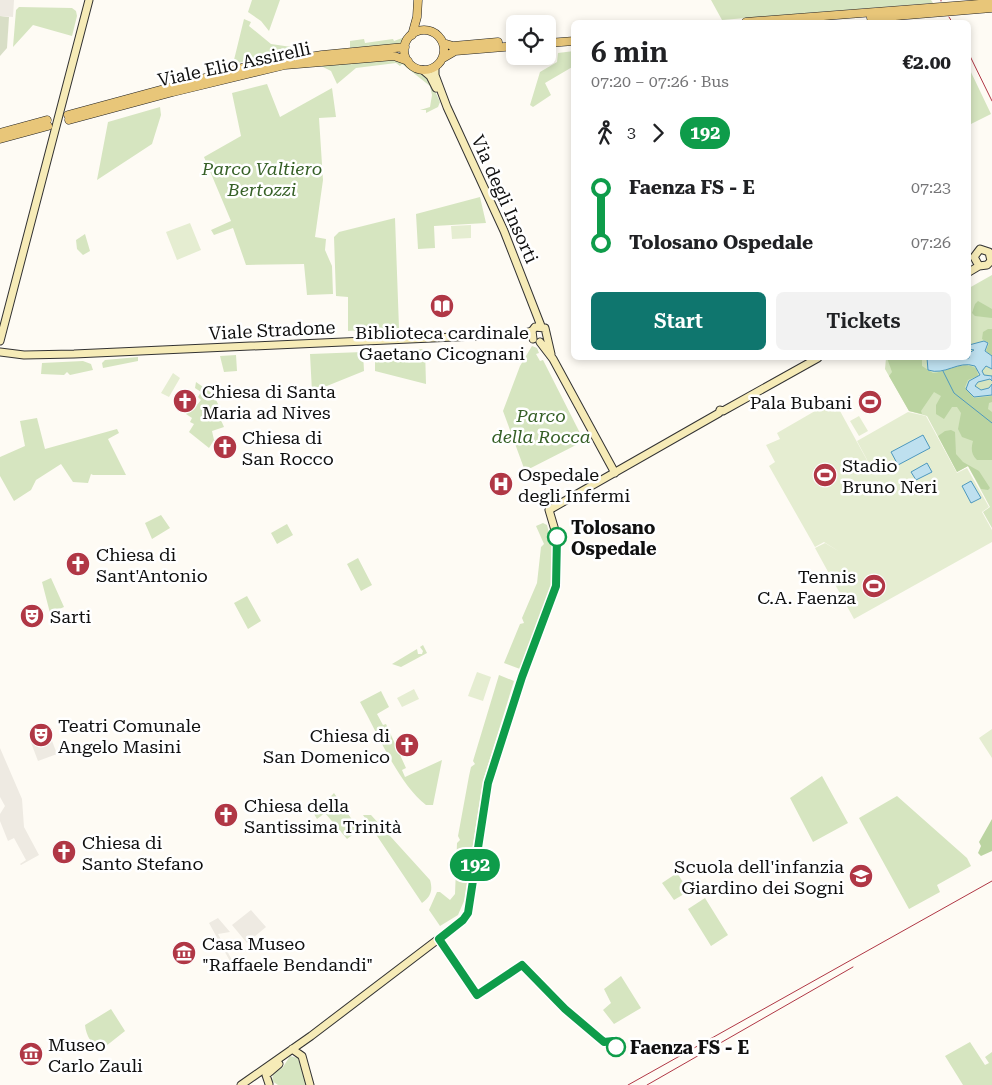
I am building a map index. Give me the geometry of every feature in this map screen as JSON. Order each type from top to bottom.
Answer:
[{"type":"main road","points":[[0,341],[89,2]]},
{"type":"main road","points":[[418,3],[420,25],[426,31],[435,34],[443,43],[453,46],[506,42]]},
{"type":"main road","points":[[418,3],[412,35],[405,47],[408,61],[412,66],[423,70],[435,67],[443,58],[455,51],[506,47]]},
{"type":"main road","points":[[772,20],[992,3]]},
{"type":"main road","points":[[835,20],[992,8]]},
{"type":"main road","points":[[412,35],[426,31]]},
{"type":"main road","points":[[556,38],[571,37]]},
{"type":"main road","points":[[556,42],[571,41]]},
{"type":"main road","points":[[443,43],[443,58]]},
{"type":"main road","name":"Viale Elio Assirelli","points":[[405,47],[322,55],[245,68],[69,117],[285,65],[394,56],[408,61]]},
{"type":"main road","name":"Via degli Insorti","points":[[435,67],[435,75],[443,98],[504,231],[538,314],[538,334]]},
{"type":"main road","name":"Via degli Insorti","points":[[423,70],[430,76],[443,98]]},
{"type":"main road","points":[[0,133],[48,123],[0,140]]},
{"type":"main road","points":[[985,249],[991,257],[987,265],[977,264],[974,257],[978,250],[985,249]]},
{"type":"main road","points":[[971,271],[977,264]]},
{"type":"main road","points":[[538,334],[615,473]]},
{"type":"main road","name":"Viale Stradone","points":[[0,353],[11,356],[538,334]]},
{"type":"main road","points":[[241,1085],[311,1036],[439,939],[463,920],[468,913],[488,783],[522,677],[556,586],[557,537],[549,510],[814,360]]},
{"type":"main road","points":[[310,1085],[302,1056],[311,1036]]},
{"type":"main road","points":[[289,1051],[302,1056]]},
{"type":"main road","points":[[270,1084],[266,1075],[280,1064],[289,1051]]},
{"type":"main road","points":[[252,1077],[270,1084]]},
{"type":"green space","points":[[252,0],[280,0],[269,31],[261,21],[248,12]]},
{"type":"green space","points":[[711,0],[931,0],[933,3],[722,20]]},
{"type":"green space","points":[[19,7],[72,8],[76,11],[77,16],[72,36],[33,25],[13,47],[16,10]]},
{"type":"green space","points":[[0,16],[9,17],[7,48],[0,56]]},
{"type":"green space","points":[[244,19],[251,22],[249,26],[271,44],[305,49],[305,51],[281,53],[233,64]]},
{"type":"green space","points":[[405,37],[402,44],[350,48],[350,41],[364,39],[365,43],[393,39],[394,41]]},
{"type":"green space","points":[[571,51],[571,68],[545,83],[551,95],[533,107],[530,105],[540,72],[552,65],[556,65],[558,53]]},
{"type":"green space","points":[[397,58],[413,70],[429,78],[440,102],[438,107],[426,113],[426,110],[420,110],[430,107],[432,95],[430,86],[402,64],[400,66],[396,63],[356,68],[337,84],[331,71],[317,64]]},
{"type":"green space","points":[[971,72],[991,114],[971,124]]},
{"type":"green space","name":"Parco Valtiero Bertozzi","points":[[267,84],[280,117],[332,88],[336,117],[319,118],[323,180],[315,237],[326,239],[325,250],[332,266],[333,294],[307,295],[304,264],[246,265],[233,228],[214,235],[211,230],[231,221],[204,157],[241,136],[232,93]]},
{"type":"green space","points":[[160,107],[161,115],[152,144],[97,180],[108,122]]},
{"type":"green space","points":[[480,197],[486,223],[434,226],[435,248],[418,249],[416,214]]},
{"type":"green space","points":[[395,218],[399,328],[348,331],[348,297],[336,296],[334,237],[339,232]]},
{"type":"green space","points":[[190,223],[201,250],[177,260],[166,232]]},
{"type":"green space","points":[[471,225],[471,238],[452,239],[451,226]]},
{"type":"green space","points":[[85,234],[90,251],[83,255],[77,249],[76,240]]},
{"type":"green space","points":[[992,275],[992,528],[983,512],[990,507],[968,466],[957,472],[927,416],[909,411],[885,369],[886,360],[971,360],[971,287]]},
{"type":"green space","points":[[978,301],[992,309],[992,318],[975,316],[972,313]]},
{"type":"green space","points":[[992,329],[992,356],[986,351],[989,343],[982,339],[983,332]]},
{"type":"green space","name":"Parco della Rocca","points":[[532,346],[537,348],[539,353],[536,354],[540,361],[543,360],[582,437],[575,440],[576,445],[525,471],[503,411],[520,366]]},
{"type":"green space","points":[[425,349],[426,384],[375,371],[375,351]]},
{"type":"green space","points":[[363,352],[364,371],[312,392],[310,354]]},
{"type":"green space","points":[[236,355],[237,371],[224,372],[220,356]]},
{"type":"green space","points":[[138,357],[138,361],[103,368],[102,363],[105,360]]},
{"type":"green space","points":[[888,360],[922,360],[922,366],[933,373],[966,365],[977,369],[978,376],[968,380],[965,387],[974,398],[992,396],[992,402],[989,403],[988,409],[992,412],[992,460],[977,460],[974,456],[972,449],[973,441],[962,437],[958,429],[961,413],[957,407],[952,407],[944,419],[936,414],[936,405],[941,396],[934,392],[921,411],[922,414],[909,411],[889,376],[892,372]]},
{"type":"green space","points":[[83,361],[91,364],[93,370],[70,375],[67,372],[64,375],[41,374],[42,363]]},
{"type":"green space","points":[[173,373],[180,378],[169,397],[161,393]]},
{"type":"green space","points":[[196,382],[213,394],[224,416],[220,418],[224,427],[212,431],[214,440],[209,448],[189,432],[194,424],[190,422],[192,418],[186,414],[190,408],[193,410],[201,400],[198,397],[201,392],[195,388]]},
{"type":"green space","points":[[834,400],[880,484],[857,441],[908,412],[926,416],[957,473],[967,468],[989,507],[982,512],[992,530],[992,542],[854,619],[815,548],[825,543],[840,552],[824,542],[815,547],[769,466],[775,462],[766,445],[780,439],[777,433]]},
{"type":"green space","points":[[859,416],[868,431],[859,436],[850,421]]},
{"type":"green space","points":[[37,418],[45,449],[117,429],[119,433],[108,439],[126,475],[91,474],[88,483],[73,482],[61,464],[36,480],[31,490],[14,501],[0,476],[0,457],[25,446],[20,421]]},
{"type":"green space","points":[[951,430],[955,432],[956,454],[963,462],[979,471],[990,488],[988,490],[981,489],[968,466],[957,472],[938,436],[945,431]]},
{"type":"green space","points":[[161,515],[170,528],[152,539],[145,523]]},
{"type":"green space","points":[[543,523],[547,525],[555,558],[551,588],[520,669],[504,663],[520,624],[524,623],[522,618],[537,583],[541,547],[544,544],[536,526]]},
{"type":"green space","points":[[287,524],[293,535],[277,544],[271,533]]},
{"type":"green space","points":[[358,558],[372,585],[361,591],[347,564]]},
{"type":"green space","points":[[51,578],[64,607],[50,613],[42,582]]},
{"type":"green space","points":[[247,596],[261,621],[248,629],[234,603]]},
{"type":"green space","points":[[423,645],[427,653],[401,667],[392,664],[417,649],[418,654],[422,654],[423,651],[420,647]]},
{"type":"green space","points":[[477,672],[491,677],[483,701],[468,696]]},
{"type":"green space","points":[[499,675],[514,681],[483,781],[464,901],[458,915],[440,926],[429,910],[437,892],[440,892],[450,900],[455,894],[457,843],[460,840],[458,836],[469,776],[471,767],[475,764],[473,761]]},
{"type":"green space","points":[[414,689],[419,699],[402,707],[397,698]]},
{"type":"green space","points":[[381,691],[389,707],[377,714],[383,725],[386,724],[406,768],[402,770],[405,777],[442,760],[433,805],[426,805],[406,784],[389,757],[360,702]]},
{"type":"green space","points":[[992,729],[992,758],[979,738]]},
{"type":"green space","points":[[822,776],[848,823],[813,842],[790,798]]},
{"type":"green space","points":[[334,793],[359,830],[347,839],[325,813],[317,819],[314,814]]},
{"type":"green space","points":[[897,796],[967,858],[971,866],[937,885],[940,892],[909,909],[859,818]]},
{"type":"green space","points":[[363,815],[371,815],[430,880],[430,893],[422,903]]},
{"type":"green space","points":[[992,819],[992,851],[981,856],[978,853],[981,846],[979,842]]},
{"type":"green space","points":[[677,873],[689,891],[674,900],[662,883]]},
{"type":"green space","points":[[705,898],[728,935],[711,946],[688,909]]},
{"type":"green space","points":[[621,976],[641,1008],[614,1024],[603,1010],[611,1003],[604,989]]},
{"type":"green space","points":[[111,1009],[125,1031],[101,1050],[90,1040],[85,1025]]},
{"type":"green space","points":[[970,1042],[985,1065],[989,1063],[985,1057],[992,1052],[992,1085],[963,1085],[945,1056]]},
{"type":"green space","points":[[290,1056],[298,1058],[306,1085],[278,1085],[272,1081],[273,1074],[283,1067]]},
{"type":"shaded area","points":[[0,0],[14,0],[13,17],[0,16]]},
{"type":"shaded area","points":[[49,733],[57,754],[38,761],[30,740]]},
{"type":"shaded area","points":[[0,748],[22,799],[24,827],[39,855],[21,865],[26,860],[14,838],[8,841],[0,821],[0,814],[5,806],[0,797]]},
{"type":"shaded area","points":[[251,910],[266,927],[247,943],[232,925]]},
{"type":"shaded area","points":[[218,918],[230,932],[218,934],[233,962],[231,963],[209,923]]},
{"type":"water","points":[[984,341],[988,343],[985,351],[992,356],[992,369],[986,366],[982,371],[984,375],[992,376],[992,381],[990,379],[978,382],[975,386],[981,390],[989,388],[992,384],[992,395],[974,397],[966,389],[969,381],[980,375],[975,366],[963,365],[940,371],[928,370],[927,360],[971,360],[971,352],[974,350],[971,349],[971,344]]},
{"type":"water","points":[[923,435],[930,448],[898,465],[891,452]]},
{"type":"water","points":[[927,463],[932,472],[916,480],[911,472]]},
{"type":"water","points":[[971,481],[981,498],[971,503],[962,486]]},
{"type":"waterway","points":[[943,371],[954,393],[992,423]]},
{"type":"railway","points":[[971,58],[992,101]]},
{"type":"railway","points":[[628,1085],[992,881]]},
{"type":"railway","points":[[647,1085],[853,967]]},
{"type":"bus line","name":"192","points":[[557,537],[556,586],[506,721],[488,783],[468,913],[463,920],[439,939],[477,995],[522,965],[565,1009],[604,1042],[608,1040],[613,1041],[616,1047]]},
{"type":"place","name":"Biblioteca cardinale Gaetano Cicognani","points":[[442,306]]},
{"type":"place","name":"Chiesa di Santa Maria ad Nives","points":[[185,401]]},
{"type":"place","name":"Pala Bubani","points":[[870,402]]},
{"type":"place","name":"Chiesa di San Rocco","points":[[225,447]]},
{"type":"place","name":"Stadio Bruno Neri","points":[[825,475]]},
{"type":"place","name":"Ospedale degli Infermi","points":[[501,484]]},
{"type":"place","name":"Tolosano Ospedale","points":[[557,537]]},
{"type":"place","name":"Chiesa di Sant'Antonio","points":[[78,564]]},
{"type":"place","name":"Tennis C.A. Faenza","points":[[874,586]]},
{"type":"place","name":"Sarti","points":[[32,616]]},
{"type":"place","name":"Teatri Comunale Angelo Masini","points":[[41,735]]},
{"type":"place","name":"Chiesa di San Domenico","points":[[407,745]]},
{"type":"place","name":"Chiesa della Santissima Trinità","points":[[226,815]]},
{"type":"place","name":"Chiesa di Santo Stefano","points":[[64,852]]},
{"type":"place","name":"Scuola dell'infanzia Giardino dei Sogni","points":[[861,876]]},
{"type":"place","name":"Casa Museo \"Raffaele Bendandi\"","points":[[184,953]]},
{"type":"place","name":"Faenza FS - E","points":[[616,1047]]},
{"type":"place","name":"Museo Carlo Zauli","points":[[31,1054]]}]
